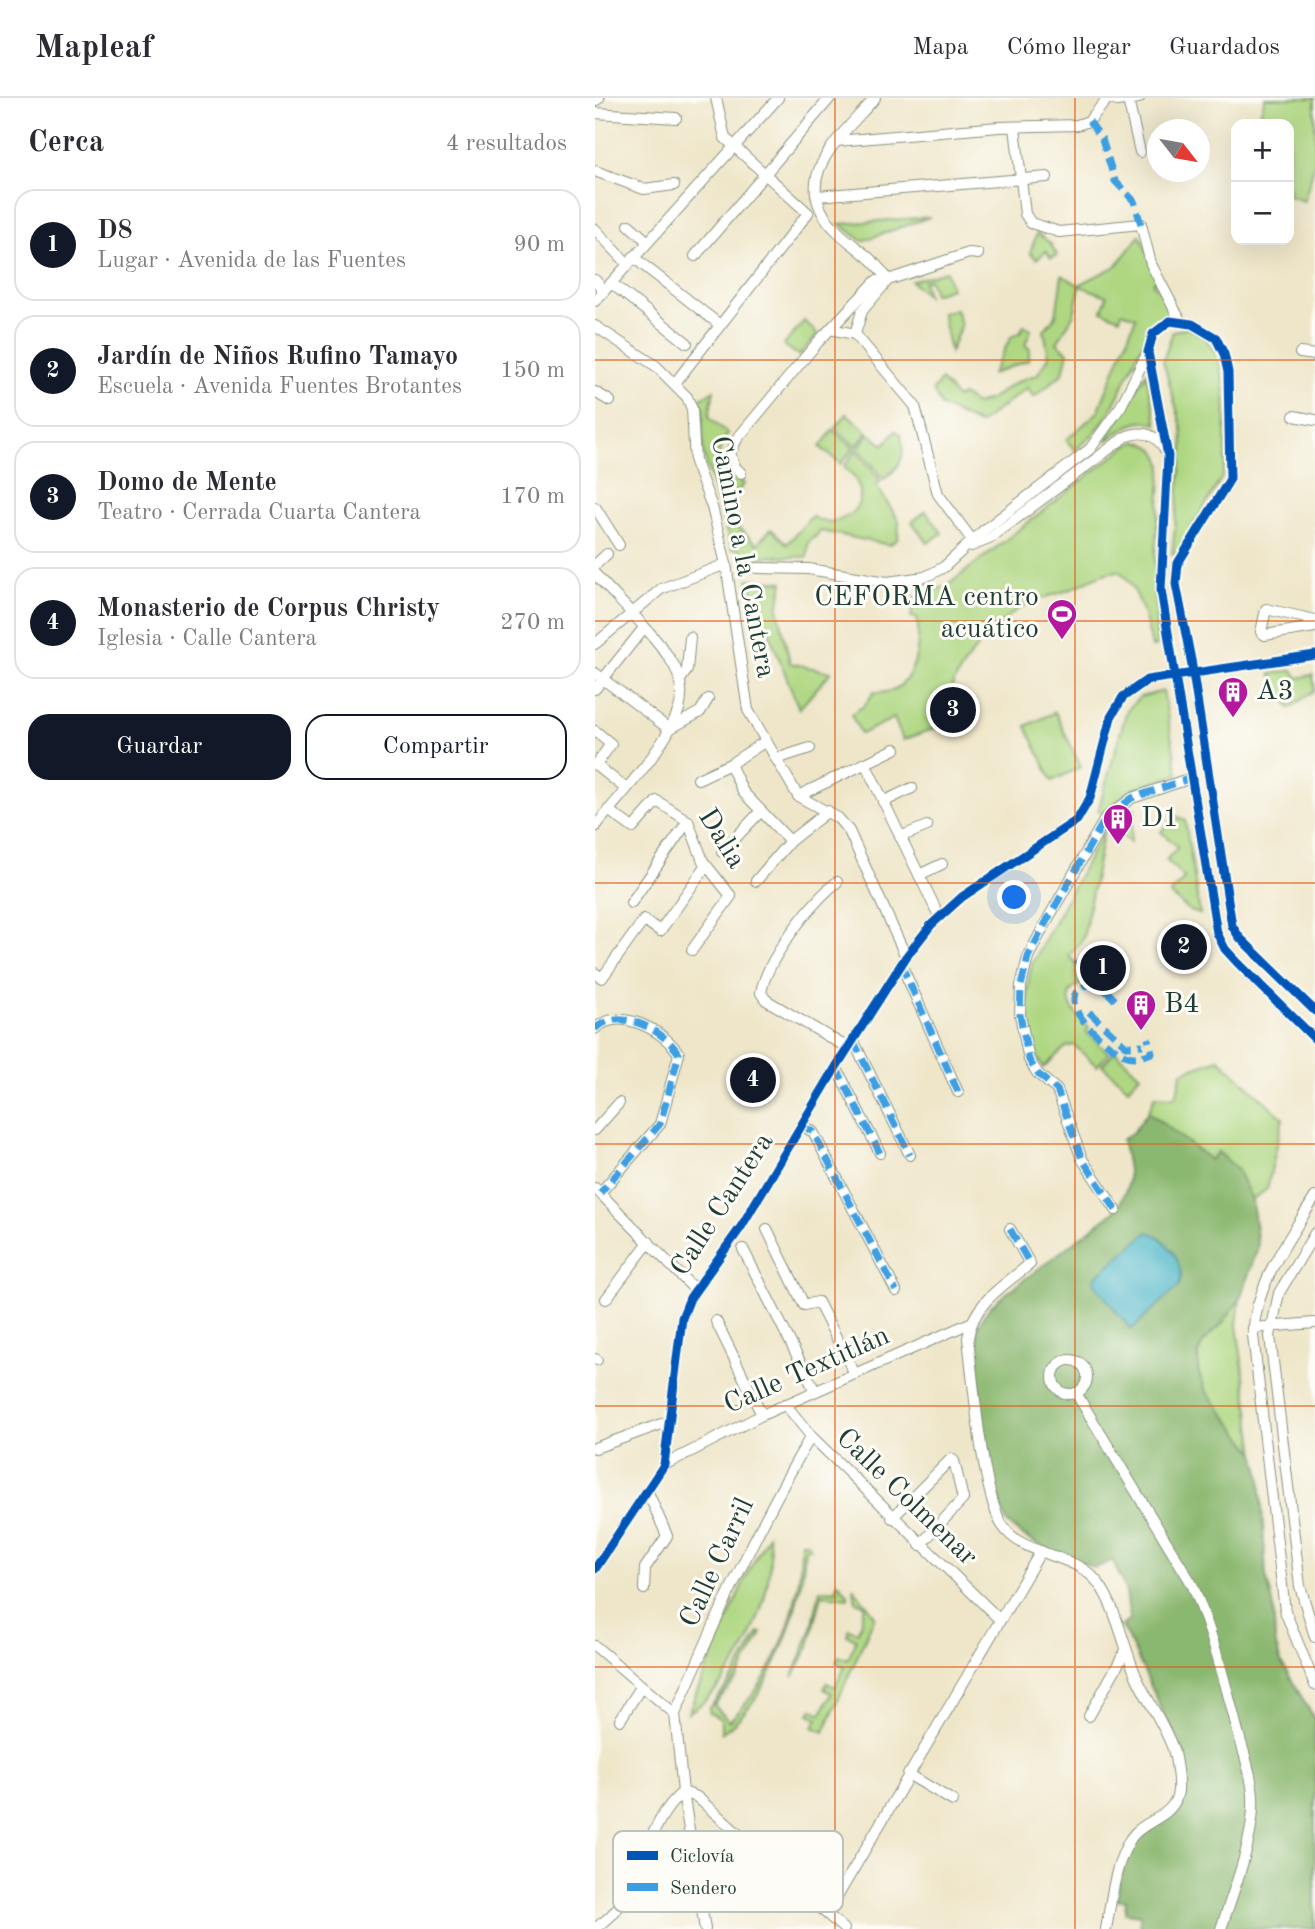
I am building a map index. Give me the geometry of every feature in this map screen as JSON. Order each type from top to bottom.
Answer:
[{"type":"street","points":[[674,383],[808,214],[734,148],[720,126],[716,98]]},
{"type":"street","points":[[595,301],[778,98]]},
{"type":"street","points":[[695,256],[830,98]]},
{"type":"street","points":[[874,98],[837,141],[816,172],[817,196],[820,210],[834,229],[867,255],[888,280]]},
{"type":"street","points":[[837,141],[1015,127],[1077,125],[1089,121],[1108,98],[1133,99],[1140,152]]},
{"type":"street","points":[[595,113],[676,118]]},
{"type":"street","points":[[1015,127],[1025,214],[1031,223],[1050,232],[1141,224],[1151,264],[1180,320]]},
{"type":"street","points":[[595,171],[645,189],[674,185]]},
{"type":"street","points":[[817,196],[1047,177]]},
{"type":"street","points":[[629,225],[648,242]]},
{"type":"street","points":[[595,229],[630,260],[720,325]]},
{"type":"street","points":[[741,473],[734,467],[730,453],[737,439],[830,329],[876,281],[888,280],[969,253],[978,254]]},
{"type":"street","points":[[595,279],[687,343]]},
{"type":"street","points":[[855,334],[862,311],[888,280]]},
{"type":"street","points":[[757,568],[789,567],[887,582],[908,581],[944,567],[1090,449],[1121,406],[1148,352],[1153,334],[1161,327],[1180,320],[1206,330],[1216,338],[1224,354],[1230,479],[1178,563],[1176,584],[1193,673],[1233,926],[1240,938],[1315,1011]]},
{"type":"street","name":"Camino a la Cantera","points":[[595,326],[656,366],[674,383],[692,410],[695,462],[712,507],[726,564],[748,710],[798,796]]},
{"type":"street","points":[[830,329],[855,334],[915,406],[938,494],[972,544]]},
{"type":"street","points":[[1148,352],[1168,456],[1161,590],[1217,933],[1225,949],[1315,1039]]},
{"type":"street","points":[[1300,354],[1315,355]]},
{"type":"street","points":[[595,392],[610,401]]},
{"type":"street","points":[[1294,416],[1315,420]]},
{"type":"street","points":[[972,544],[989,539],[1125,437],[1134,433],[1150,435],[1162,444],[1168,456]]},
{"type":"street","points":[[595,507],[618,545]]},
{"type":"street","points":[[595,565],[607,554]]},
{"type":"street","points":[[595,644],[661,589],[726,564]]},
{"type":"street","points":[[595,574],[670,659],[680,680],[679,709],[669,730],[595,827]]},
{"type":"street","points":[[1315,620],[1266,609],[1261,632],[1265,635],[1315,627]]},
{"type":"street","points":[[595,689],[599,676],[643,629]]},
{"type":"street","points":[[680,680],[687,670],[690,637]]},
{"type":"street","name":"Calle Cantera","points":[[664,1465],[667,1422],[682,1318],[695,1290],[741,1227],[903,961],[939,916],[1077,820],[1090,797],[1116,704],[1133,687],[1147,680],[1315,655]]},
{"type":"street","points":[[599,676],[669,730]]},
{"type":"street","points":[[669,730],[700,712],[708,699]]},
{"type":"street","points":[[595,731],[611,744],[596,764],[625,788]]},
{"type":"street","points":[[698,779],[730,764],[766,741]]},
{"type":"street","points":[[776,759],[810,748]]},
{"type":"street","points":[[798,796],[895,749]]},
{"type":"street","points":[[865,763],[939,916]]},
{"type":"street","points":[[730,764],[743,792],[790,841]]},
{"type":"street","points":[[1116,1210],[1082,1158],[1057,1090],[1038,1074],[1029,1060],[1020,1015],[1021,986],[1028,957],[1105,819],[1132,798],[1191,778]]},
{"type":"street","points":[[883,802],[912,788]]},
{"type":"street","points":[[798,796],[828,811],[849,831],[958,1091]]},
{"type":"street","name":"Dalia","points":[[608,810],[633,828],[657,801],[663,802],[688,821],[706,866],[731,895],[692,950]]},
{"type":"street","points":[[722,852],[761,811]]},
{"type":"street","points":[[756,881],[790,841],[828,811]]},
{"type":"street","points":[[631,903],[688,821]]},
{"type":"street","points":[[900,837],[927,826]]},
{"type":"street","points":[[1202,847],[1219,845]]},
{"type":"street","points":[[919,875],[942,864]]},
{"type":"street","points":[[598,975],[644,920],[660,930],[706,866]]},
{"type":"street","points":[[837,882],[816,900],[797,925],[762,982],[761,993],[767,1000],[851,1044],[910,1155]]},
{"type":"street","points":[[595,1029],[613,1020],[637,1023],[653,1030],[679,1054],[660,1124],[597,1191],[695,1290]]},
{"type":"street","points":[[837,1067],[880,1153]]},
{"type":"street","points":[[595,1130],[619,1103]]},
{"type":"street","points":[[801,1125],[813,1132],[896,1291]]},
{"type":"street","points":[[1315,1197],[1269,1274],[1260,1294],[1253,1328],[1285,1611],[1312,1672],[1315,1685]]},
{"type":"street","points":[[767,1230],[804,1305],[818,1302],[855,1374]]},
{"type":"street","points":[[1010,1230],[1030,1264],[986,1299],[970,1323],[968,1338],[990,1488],[1002,1525],[1015,1538],[1093,1576],[1105,1593],[1125,1652],[1174,1751],[1178,1791],[1172,1808],[1134,1834],[1123,1851],[1115,1875],[1107,1929]]},
{"type":"street","points":[[1315,1233],[1279,1293],[1270,1328],[1300,1586],[1315,1637]]},
{"type":"street","points":[[605,1299],[649,1242]]},
{"type":"street","points":[[743,1249],[815,1391]]},
{"type":"street","points":[[716,1321],[762,1415]]},
{"type":"street","name":"Calle Textitlán","points":[[664,1465],[762,1415],[970,1323]]},
{"type":"street","points":[[1253,1328],[1315,1323]]},
{"type":"street","points":[[1076,1394],[1192,1584],[1205,1615],[1252,1782],[1254,1809],[1248,1840],[1221,1929]]},
{"type":"street","name":"Calle Colmenar","points":[[785,1405],[811,1436],[892,1518],[999,1619]]},
{"type":"street","points":[[595,1448],[667,1422]]},
{"type":"street","name":"Calle Carril","points":[[675,1714],[733,1578],[766,1513],[811,1436]]},
{"type":"street","points":[[892,1518],[951,1459],[954,1461],[963,1499],[920,1545]]},
{"type":"street","points":[[595,1569],[664,1465]]},
{"type":"street","points":[[644,1589],[645,1569],[667,1536],[646,1490]]},
{"type":"street","points":[[843,1886],[1041,1551]]},
{"type":"street","points":[[595,1646],[675,1714],[689,1831]]},
{"type":"street","points":[[1089,1716],[1125,1652]]},
{"type":"street","points":[[619,1720],[641,1687]]},
{"type":"street","points":[[908,1774],[953,1801]]},
{"type":"street","points":[[683,1792],[697,1797],[735,1831]]},
{"type":"street","points":[[656,1831],[667,1808],[683,1792]]},
{"type":"street","points":[[595,1928],[615,1912]]},
{"type":"street","points":[[827,1914],[844,1929]]},
{"type":"green space","points":[[1265,98],[1315,98],[1315,163],[1304,201],[1294,198],[1294,119],[1259,119]]},
{"type":"green space","points":[[930,217],[862,241],[840,224]]},
{"type":"green space","points":[[1037,233],[1050,243],[1057,255],[1051,258],[1046,251],[1037,259],[1030,253]]},
{"type":"green space","points":[[1140,235],[1158,278],[1153,283],[1174,308],[1159,319],[1147,337],[1113,405],[1091,437],[1075,450],[1066,440],[1098,412],[1136,317],[1122,312],[1120,318],[1102,311],[1107,296],[1080,286],[1074,314],[1057,343],[1068,352],[1063,373],[1034,397],[1027,388],[979,424],[941,406],[933,390],[941,380],[957,398],[962,395],[976,404],[1019,381],[1037,375],[1049,357],[1044,330],[1056,316],[1062,275],[1079,285],[1116,266]]},
{"type":"green space","points":[[946,271],[951,288],[934,294],[929,280],[923,281],[927,296],[911,281]]},
{"type":"green space","points":[[956,309],[961,325],[950,352],[942,313]]},
{"type":"green space","points":[[804,321],[818,334],[799,356],[784,345]]},
{"type":"green space","points":[[1024,325],[1031,329],[1025,345],[1030,349],[1028,360],[992,374],[1011,337],[1020,333]]},
{"type":"green space","points":[[1186,328],[1202,336],[1213,349],[1220,366],[1226,406],[1225,465],[1222,477],[1176,555],[1172,555],[1183,447],[1182,428],[1163,361],[1173,331]]},
{"type":"green space","points":[[1146,373],[1157,424],[1136,423],[1106,441]]},
{"type":"green space","points":[[714,390],[709,417],[728,434],[721,444],[719,458],[744,484],[733,497],[731,513],[738,522],[736,526],[757,544],[771,529],[787,544],[812,516],[821,521],[832,521],[852,512],[859,503],[860,493],[856,480],[844,467],[856,450],[881,481],[876,485],[899,521],[898,539],[889,545],[821,531],[808,543],[807,557],[740,556],[738,547],[732,549],[703,452],[703,408],[698,400]]},
{"type":"green space","points":[[847,414],[868,432],[856,446],[835,428]]},
{"type":"green space","points":[[833,430],[854,448],[841,464],[820,447]]},
{"type":"green space","points":[[896,431],[901,435],[901,460],[895,470],[884,479],[858,448],[869,434],[884,445]]},
{"type":"green space","points":[[1138,441],[1154,449],[1162,466],[1155,554],[1157,646],[1152,647],[1148,627],[1132,586],[1119,571],[1106,573],[1028,604],[995,628],[981,642],[958,675],[945,709],[944,725],[903,740],[894,718],[861,734],[851,714],[864,706],[874,692],[887,692],[898,687],[912,669],[918,643],[917,618],[911,617],[914,597],[948,585],[1126,446]]},
{"type":"green space","points":[[926,511],[942,533],[928,543],[912,522]]},
{"type":"green space","points":[[748,579],[783,582],[778,609],[790,663],[831,672],[799,709]]},
{"type":"green space","points":[[1293,670],[1298,678],[1313,675],[1315,690],[1290,708],[1271,674]]},
{"type":"green space","points":[[1163,691],[1178,774],[1130,791],[1102,813],[1098,811],[1127,710],[1140,697]]},
{"type":"green space","points":[[1055,712],[1081,767],[1052,781],[1026,726]]},
{"type":"green space","points":[[1135,808],[1130,842],[1113,829]]},
{"type":"green space","points":[[1175,816],[1185,820],[1200,914],[1190,911],[1170,894],[1185,878],[1166,860],[1178,847],[1161,832]]},
{"type":"green space","points":[[1104,829],[1083,939],[1069,956],[1091,980],[1073,989],[1069,1001],[1089,1028],[1086,1032],[1109,1053],[1097,1066],[1074,1045],[1066,1047],[1043,1068],[1032,1043],[1027,1018],[1027,991],[1032,964]]},
{"type":"green space","points":[[1115,1051],[1140,1075],[1128,1088],[1102,1065]]},
{"type":"green space","points":[[1219,1059],[1283,1118],[1267,1189],[1252,1200],[1243,1182],[1218,1152],[1211,1160],[1148,1112],[1155,1096],[1176,1097],[1182,1072]]},
{"type":"green space","points":[[1148,1112],[1210,1160],[1218,1152],[1237,1169],[1252,1200],[1258,1247],[1240,1299],[1221,1325],[1205,1339],[1198,1353],[1198,1371],[1206,1391],[1255,1453],[1260,1473],[1266,1576],[1273,1603],[1275,1642],[1280,1660],[1315,1720],[1315,1929],[1141,1929],[1140,1915],[1125,1913],[1126,1900],[1117,1900],[1128,1852],[1140,1835],[1176,1811],[1182,1795],[1182,1774],[1175,1748],[1166,1720],[1122,1626],[1130,1619],[1126,1592],[1113,1560],[1095,1568],[1049,1550],[1017,1532],[1002,1511],[989,1461],[978,1369],[978,1329],[981,1321],[999,1299],[1116,1210],[1128,1184],[1127,1160],[1122,1140],[1133,1132]]},
{"type":"green space","points":[[1240,1299],[1237,1326],[1255,1453],[1212,1401],[1198,1371],[1198,1356],[1204,1341]]},
{"type":"green space","points":[[768,1535],[768,1583],[751,1634],[723,1681],[688,1713],[746,1576]]},
{"type":"green space","points":[[801,1542],[807,1542],[810,1548],[805,1548],[798,1596],[781,1650],[755,1699],[739,1718],[721,1733],[721,1719],[710,1713],[709,1708],[734,1677],[759,1632],[762,1633],[737,1679],[714,1705],[729,1721],[761,1684],[783,1639],[797,1591]]},
{"type":"green space","points":[[838,1582],[848,1594],[848,1598],[822,1595],[809,1646],[793,1677],[812,1628],[820,1590],[839,1591],[835,1589]]},
{"type":"green space","points":[[853,1587],[875,1616],[824,1732],[813,1727],[818,1719],[809,1714],[812,1709],[821,1714],[832,1693],[824,1689],[827,1683],[835,1687],[845,1667],[836,1662],[839,1656],[848,1660],[856,1639],[847,1635],[849,1629],[858,1632],[865,1605],[856,1601]]},
{"type":"water","points":[[1148,1232],[1162,1239],[1174,1253],[1181,1278],[1179,1286],[1131,1330],[1095,1284],[1094,1278]]},
{"type":"marked path","points":[[1089,121],[1102,139],[1115,181],[1134,201],[1141,224]]},
{"type":"marked path","points":[[1116,1210],[1082,1159],[1057,1090],[1038,1074],[1029,1060],[1020,1015],[1021,986],[1028,957],[1105,819],[1132,798],[1191,778]]},
{"type":"marked path","points":[[1076,960],[1119,1004]]},
{"type":"marked path","points":[[901,964],[958,1092]]},
{"type":"marked path","points":[[1096,983],[1081,988],[1074,996],[1075,1007],[1091,1029],[1115,1049],[1132,1057],[1152,1053],[1148,1038]]},
{"type":"marked path","points":[[1089,1012],[1126,1046],[1143,1045]]},
{"type":"marked path","points":[[595,1029],[605,1022],[628,1020],[652,1029],[679,1054],[660,1124],[600,1193]]},
{"type":"marked path","points":[[853,1040],[910,1155]]},
{"type":"marked path","points":[[836,1067],[880,1153]]},
{"type":"marked path","points":[[801,1125],[813,1132],[896,1291]]},
{"type":"marked path","points":[[1010,1229],[1030,1264]]},
{"type":"cycle path","points":[[1315,1011],[1240,938],[1232,926],[1191,660],[1176,584],[1178,563],[1230,479],[1228,372],[1224,354],[1216,338],[1192,324],[1170,321],[1153,334],[1148,352],[1168,456],[1161,590],[1217,933],[1225,949],[1237,962],[1315,1039]]},
{"type":"cycle path","points":[[595,1569],[664,1465],[682,1318],[690,1298],[741,1227],[836,1067],[906,957],[931,925],[962,897],[1077,820],[1090,798],[1111,717],[1123,697],[1147,680],[1315,655]]},
{"type":"place","name":"CEFORMA centro acuático","points":[[1062,641]]},
{"type":"place","name":"Domo de Mente","points":[[953,710]]},
{"type":"place","name":"A3","points":[[1233,719]]},
{"type":"place","name":"D1","points":[[1118,846]]},
{"type":"place","name":"Jardín de Niños Rufino Tamayo","points":[[1184,947]]},
{"type":"place","name":"D8","points":[[1103,968]]},
{"type":"place","name":"B4","points":[[1141,1032]]},
{"type":"place","name":"Monasterio de Corpus Christy","points":[[753,1080]]}]
